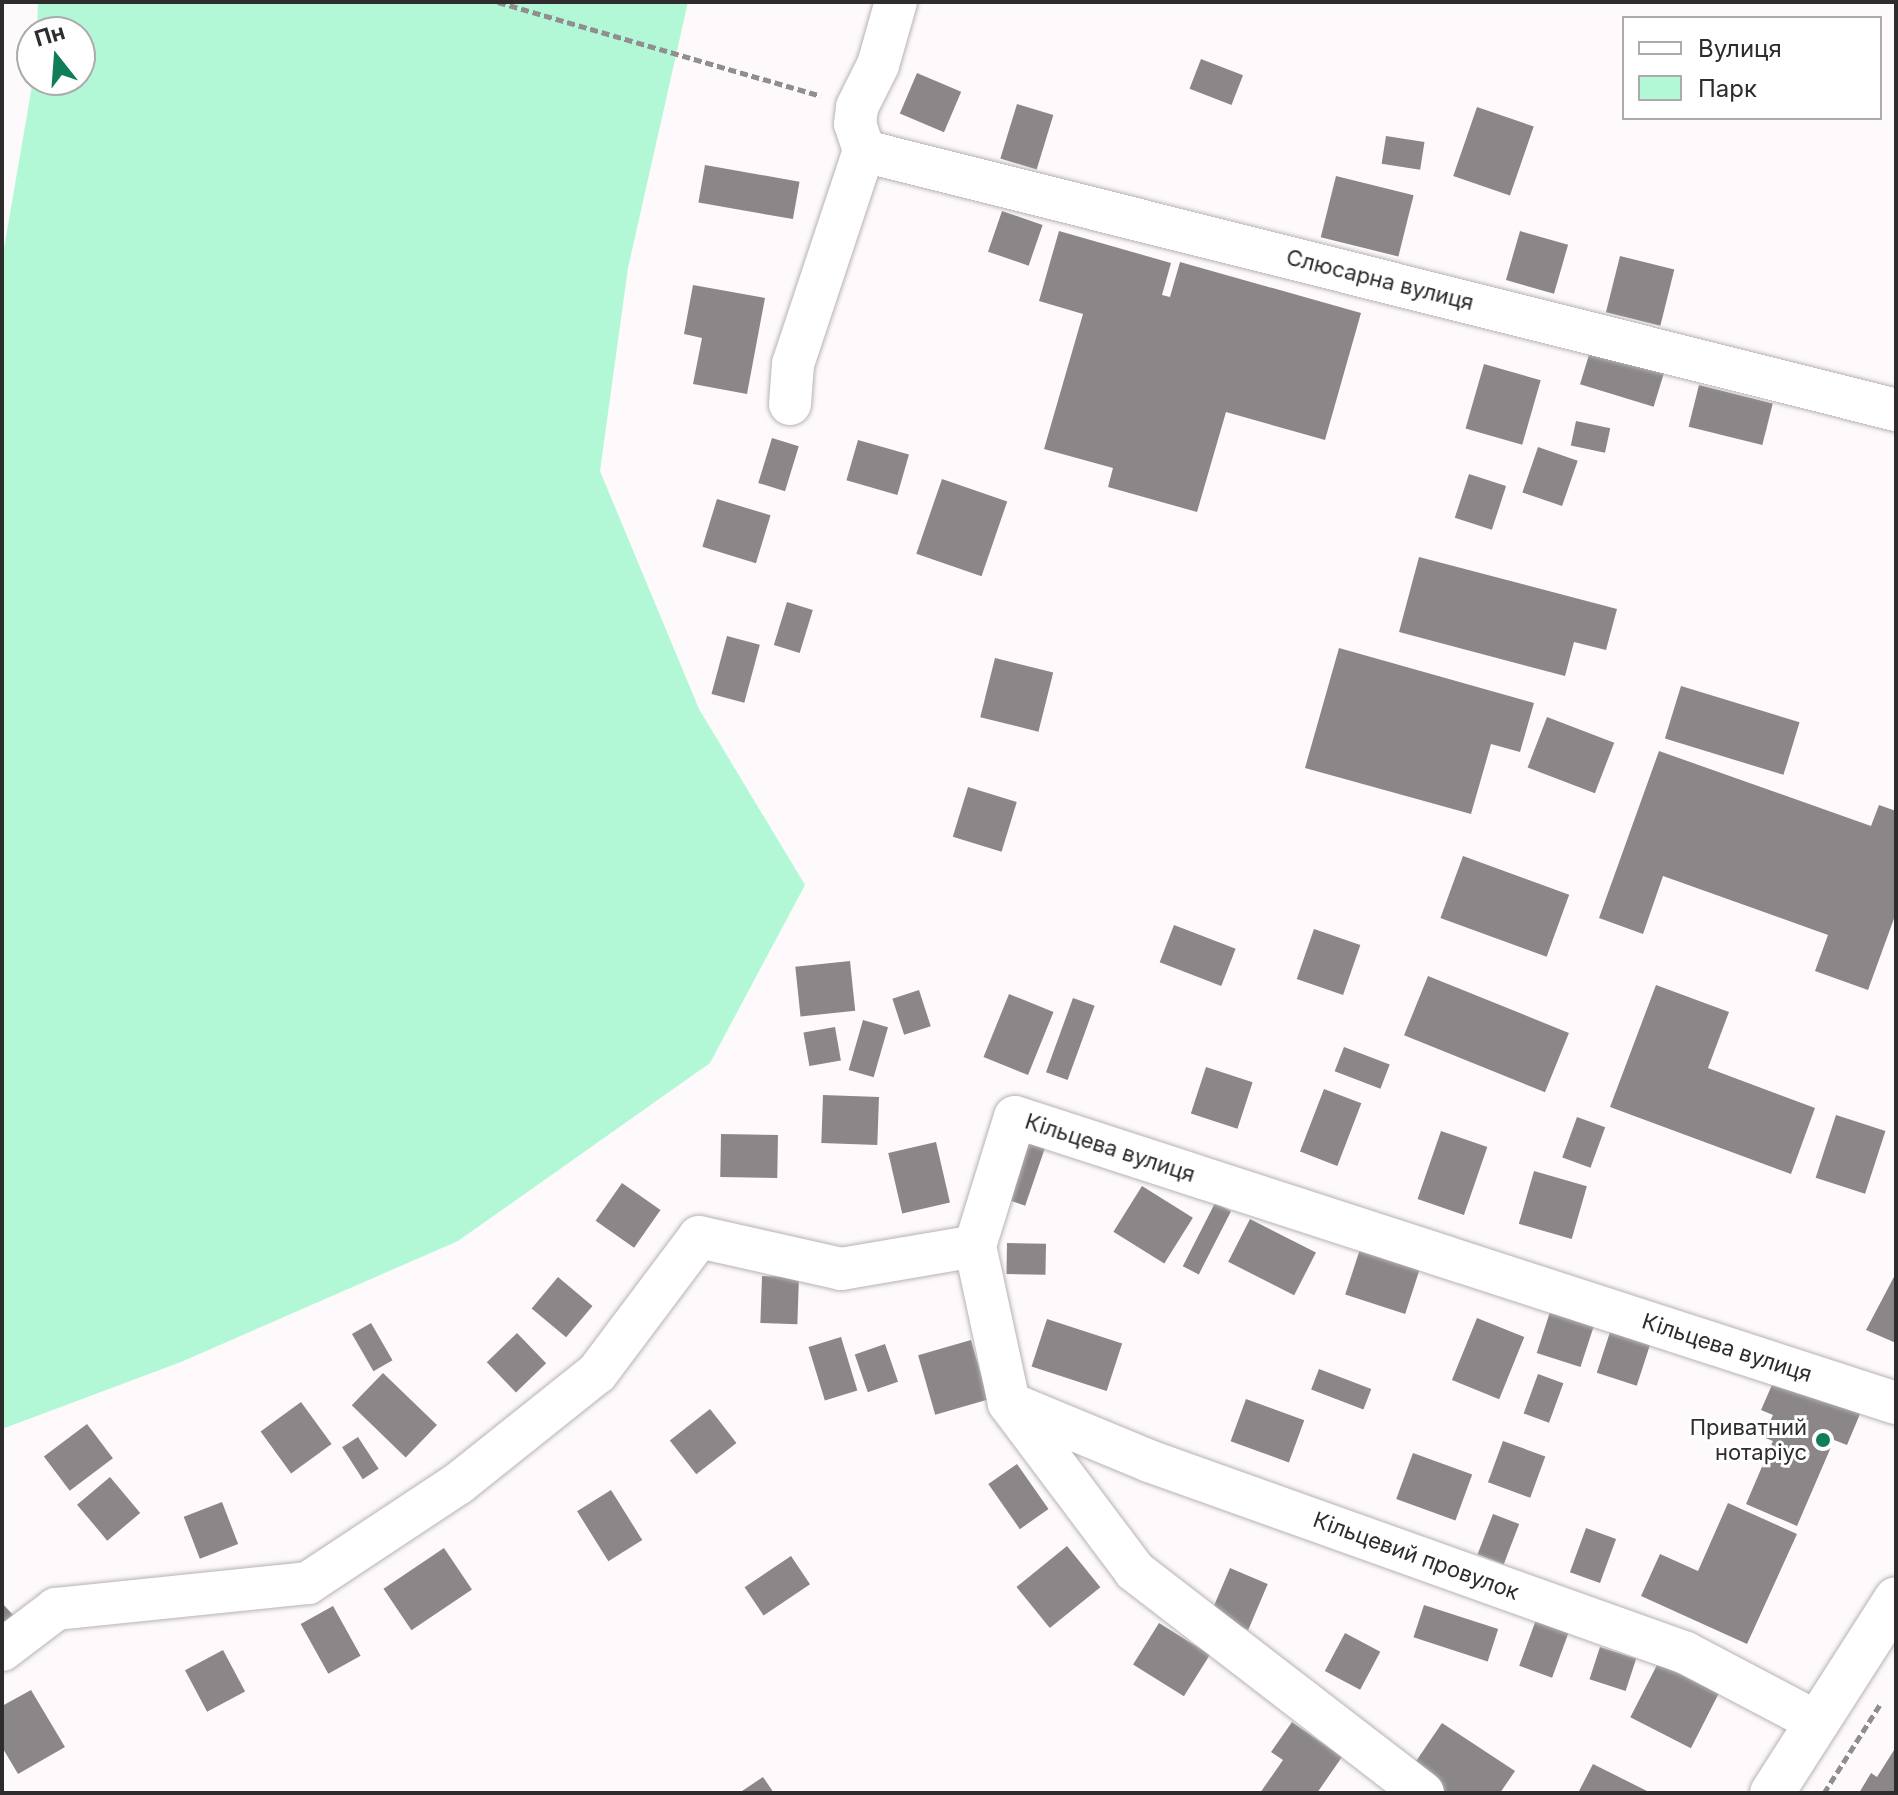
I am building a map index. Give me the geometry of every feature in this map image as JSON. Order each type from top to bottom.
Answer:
[{"type":"street","points":[[790,404],[793,364],[864,151],[855,124],[857,107],[878,65],[896,2]]},
{"type":"street","name":"Слюсарна вулиця","points":[[864,151],[1896,410]]},
{"type":"street","name":"Кільцева вулиця","points":[[1423,1793],[1135,1571],[1009,1403],[975,1246],[1015,1117],[1896,1403]]},
{"type":"street","points":[[2,1650],[56,1609],[308,1583],[459,1483],[597,1373],[699,1237],[841,1269],[975,1246]]},
{"type":"street","name":"Кільцевий провулок","points":[[1009,1403],[1149,1461],[1686,1653],[1817,1722]]},
{"type":"street","points":[[1772,1793],[1896,1599]]},
{"type":"path","points":[[498,2],[857,107]]},
{"type":"path","points":[[1824,1793],[1883,1700]]},
{"type":"green space","points":[[38,2],[688,2],[628,268],[600,471],[699,709],[805,885],[710,1063],[458,1241],[181,1362],[2,1429],[2,260],[30,96],[96,96],[96,16],[38,16]]},
{"type":"building","points":[[1201,59],[1243,75],[1232,105],[1190,89]]},
{"type":"building","points":[[917,73],[961,92],[944,132],[900,114]]},
{"type":"building","points":[[1017,104],[1053,115],[1037,170],[1000,159]]},
{"type":"building","points":[[1477,107],[1534,127],[1510,196],[1453,176]]},
{"type":"building","points":[[1386,136],[1425,142],[1420,170],[1382,164]]},
{"type":"building","points":[[705,165],[800,182],[793,219],[698,202]]},
{"type":"building","points":[[1336,176],[1414,195],[1398,256],[1321,237]]},
{"type":"building","points":[[1002,211],[1043,225],[1029,266],[988,252]]},
{"type":"building","points":[[1059,231],[1171,263],[1162,295],[1170,297],[1180,262],[1361,313],[1325,440],[1226,412],[1197,512],[1108,487],[1113,468],[1044,449],[1083,314],[1039,301]]},
{"type":"building","points":[[1520,231],[1568,245],[1554,294],[1506,280]]},
{"type":"building","points":[[1620,256],[1674,270],[1660,326],[1606,312]]},
{"type":"building","points":[[693,285],[765,298],[747,394],[693,384],[702,338],[684,334]]},
{"type":"building","points":[[1592,345],[1666,368],[1654,407],[1580,384]]},
{"type":"building","points":[[1484,364],[1541,380],[1522,445],[1466,428]]},
{"type":"building","points":[[1699,385],[1773,403],[1762,445],[1689,427]]},
{"type":"building","points":[[1576,421],[1610,428],[1605,453],[1571,445]]},
{"type":"building","points":[[772,438],[799,446],[785,491],[758,483]]},
{"type":"building","points":[[858,440],[909,455],[897,495],[846,480]]},
{"type":"building","points":[[1538,447],[1578,461],[1562,506],[1522,492]]},
{"type":"building","points":[[1469,474],[1506,486],[1492,530],[1455,518]]},
{"type":"building","points":[[942,479],[1007,501],[982,576],[916,554]]},
{"type":"building","points":[[717,499],[771,515],[756,563],[702,547]]},
{"type":"building","points":[[1419,557],[1617,609],[1606,650],[1574,642],[1565,676],[1399,632]]},
{"type":"building","points":[[787,602],[813,610],[800,653],[774,645]]},
{"type":"building","points":[[727,636],[760,645],[744,703],[711,694]]},
{"type":"building","points":[[1339,648],[1534,703],[1520,752],[1491,744],[1471,814],[1305,768]]},
{"type":"building","points":[[995,658],[1053,673],[1038,732],[980,717]]},
{"type":"building","points":[[1681,686],[1800,722],[1784,775],[1665,739]]},
{"type":"building","points":[[1547,717],[1614,743],[1595,793],[1528,767]]},
{"type":"building","points":[[1659,751],[1871,826],[1879,805],[1896,811],[1896,913],[1868,990],[1815,971],[1828,935],[1663,876],[1643,934],[1599,918]]},
{"type":"building","points":[[968,787],[1017,802],[1002,852],[953,837]]},
{"type":"building","points":[[1463,856],[1569,895],[1547,957],[1440,918]]},
{"type":"building","points":[[1174,925],[1236,949],[1221,986],[1160,962]]},
{"type":"building","points":[[1314,929],[1360,945],[1343,995],[1297,979]]},
{"type":"building","points":[[850,961],[855,1011],[801,1016],[795,967]]},
{"type":"building","points":[[1428,976],[1569,1033],[1545,1092],[1404,1035]]},
{"type":"building","points":[[1656,985],[1729,1012],[1708,1068],[1815,1108],[1791,1174],[1610,1107]]},
{"type":"building","points":[[919,990],[931,1026],[904,1035],[892,999]]},
{"type":"building","points":[[1009,994],[1054,1012],[1028,1075],[984,1057]]},
{"type":"building","points":[[1073,998],[1095,1006],[1068,1080],[1046,1072]]},
{"type":"building","points":[[863,1020],[888,1027],[874,1077],[849,1070]]},
{"type":"building","points":[[835,1027],[841,1060],[809,1066],[803,1033]]},
{"type":"building","points":[[1344,1047],[1390,1065],[1380,1089],[1335,1071]]},
{"type":"building","points":[[1206,1067],[1253,1082],[1237,1129],[1191,1114]]},
{"type":"building","points":[[1324,1089],[1361,1103],[1337,1166],[1300,1152]]},
{"type":"building","points":[[823,1095],[879,1097],[877,1145],[821,1143]]},
{"type":"building","points":[[1836,1115],[1885,1131],[1865,1194],[1816,1178]]},
{"type":"building","points":[[1577,1117],[1605,1127],[1590,1168],[1562,1157]]},
{"type":"building","points":[[1441,1131],[1487,1147],[1464,1215],[1418,1199]]},
{"type":"building","points":[[721,1134],[778,1135],[777,1178],[720,1177]]},
{"type":"building","points":[[1016,1137],[1045,1147],[1025,1206],[996,1196]]},
{"type":"building","points":[[936,1142],[950,1202],[902,1213],[888,1153]]},
{"type":"building","points":[[1534,1171],[1587,1186],[1572,1239],[1519,1224]]},
{"type":"building","points":[[622,1183],[661,1210],[634,1248],[596,1221]]},
{"type":"building","points":[[1142,1186],[1193,1218],[1164,1264],[1113,1232]]},
{"type":"building","points":[[1215,1203],[1231,1211],[1199,1274],[1183,1266]]},
{"type":"building","points":[[1250,1219],[1316,1253],[1294,1295],[1228,1262]]},
{"type":"building","points":[[1007,1243],[1046,1244],[1045,1275],[1006,1274]]},
{"type":"building","points":[[1361,1246],[1421,1265],[1405,1314],[1345,1295]]},
{"type":"building","points":[[1896,1273],[1896,1343],[1866,1330]]},
{"type":"building","points":[[762,1276],[799,1277],[797,1324],[760,1323]]},
{"type":"building","points":[[558,1277],[592,1306],[566,1337],[532,1308]]},
{"type":"building","points":[[1550,1312],[1594,1326],[1580,1367],[1537,1353]]},
{"type":"building","points":[[1477,1318],[1524,1337],[1499,1399],[1452,1380]]},
{"type":"building","points":[[1047,1319],[1122,1343],[1107,1391],[1032,1367]]},
{"type":"building","points":[[371,1323],[392,1360],[373,1371],[352,1334]]},
{"type":"building","points":[[1611,1329],[1651,1342],[1637,1386],[1597,1373]]},
{"type":"building","points":[[517,1333],[546,1363],[516,1392],[487,1362]]},
{"type":"building","points":[[841,1337],[857,1391],[825,1400],[808,1347]]},
{"type":"building","points":[[971,1340],[988,1400],[935,1415],[918,1355]]},
{"type":"building","points":[[885,1344],[898,1382],[868,1392],[855,1354]]},
{"type":"building","points":[[1319,1369],[1371,1389],[1363,1410],[1311,1390]]},
{"type":"building","points":[[383,1373],[437,1425],[406,1457],[352,1405]]},
{"type":"building","points":[[1538,1374],[1563,1383],[1549,1423],[1524,1413]]},
{"type":"building","points":[[1775,1378],[1860,1414],[1847,1445],[1834,1440],[1797,1526],[1746,1504],[1773,1441],[1763,1437],[1773,1415],[1761,1410]]},
{"type":"building","points":[[1246,1399],[1304,1420],[1289,1462],[1231,1441]]},
{"type":"building","points":[[301,1402],[332,1444],[291,1473],[261,1431]]},
{"type":"building","points":[[710,1409],[736,1443],[696,1474],[670,1440]]},
{"type":"building","points":[[87,1424],[113,1458],[70,1491],[44,1456]]},
{"type":"building","points":[[358,1437],[379,1469],[363,1479],[342,1447]]},
{"type":"building","points":[[1503,1441],[1545,1456],[1530,1498],[1488,1482]]},
{"type":"building","points":[[1413,1453],[1472,1475],[1455,1521],[1396,1499]]},
{"type":"building","points":[[1017,1464],[1049,1509],[1020,1529],[988,1484]]},
{"type":"building","points":[[110,1477],[140,1513],[107,1541],[77,1505]]},
{"type":"building","points":[[611,1490],[642,1540],[608,1561],[577,1511]]},
{"type":"building","points":[[222,1502],[238,1544],[200,1559],[184,1517]]},
{"type":"building","points":[[1728,1503],[1797,1534],[1747,1644],[1641,1596],[1660,1554],[1698,1571]]},
{"type":"building","points":[[1493,1514],[1519,1524],[1504,1564],[1478,1554]]},
{"type":"building","points":[[1586,1528],[1616,1539],[1600,1583],[1570,1572]]},
{"type":"building","points":[[1067,1546],[1100,1587],[1050,1628],[1016,1587]]},
{"type":"building","points":[[444,1548],[472,1589],[411,1630],[383,1589]]},
{"type":"building","points":[[791,1556],[810,1584],[764,1616],[745,1587]]},
{"type":"building","points":[[1230,1568],[1268,1584],[1248,1630],[1210,1614]]},
{"type":"building","points":[[2,1603],[13,1615],[2,1623]]},
{"type":"building","points":[[1424,1605],[1498,1629],[1488,1661],[1413,1637]]},
{"type":"building","points":[[333,1606],[361,1656],[328,1674],[301,1624]]},
{"type":"building","points":[[1537,1617],[1570,1629],[1552,1678],[1519,1666]]},
{"type":"building","points":[[1159,1623],[1210,1655],[1184,1696],[1133,1665]]},
{"type":"building","points":[[1345,1633],[1380,1652],[1360,1690],[1325,1671]]},
{"type":"building","points":[[1600,1647],[1636,1659],[1626,1691],[1589,1679]]},
{"type":"building","points":[[223,1650],[245,1691],[207,1712],[185,1670]]},
{"type":"building","points":[[1658,1663],[1719,1694],[1691,1748],[1630,1717]]},
{"type":"building","points":[[31,1690],[65,1747],[18,1774],[2,1747],[2,1706]]},
{"type":"building","points":[[1292,1722],[1342,1757],[1317,1793],[1260,1793],[1283,1760],[1271,1752]]},
{"type":"building","points":[[1442,1723],[1515,1771],[1500,1793],[1444,1793],[1410,1770]]},
{"type":"building","points":[[1896,1747],[1896,1793],[1859,1793],[1871,1773],[1877,1777]]},
{"type":"building","points":[[1593,1764],[1651,1793],[1578,1793]]},
{"type":"building","points":[[763,1777],[774,1793],[739,1793]]},
{"type":"place","name":"Приватний нотаріус","points":[[1823,1440]]}]
